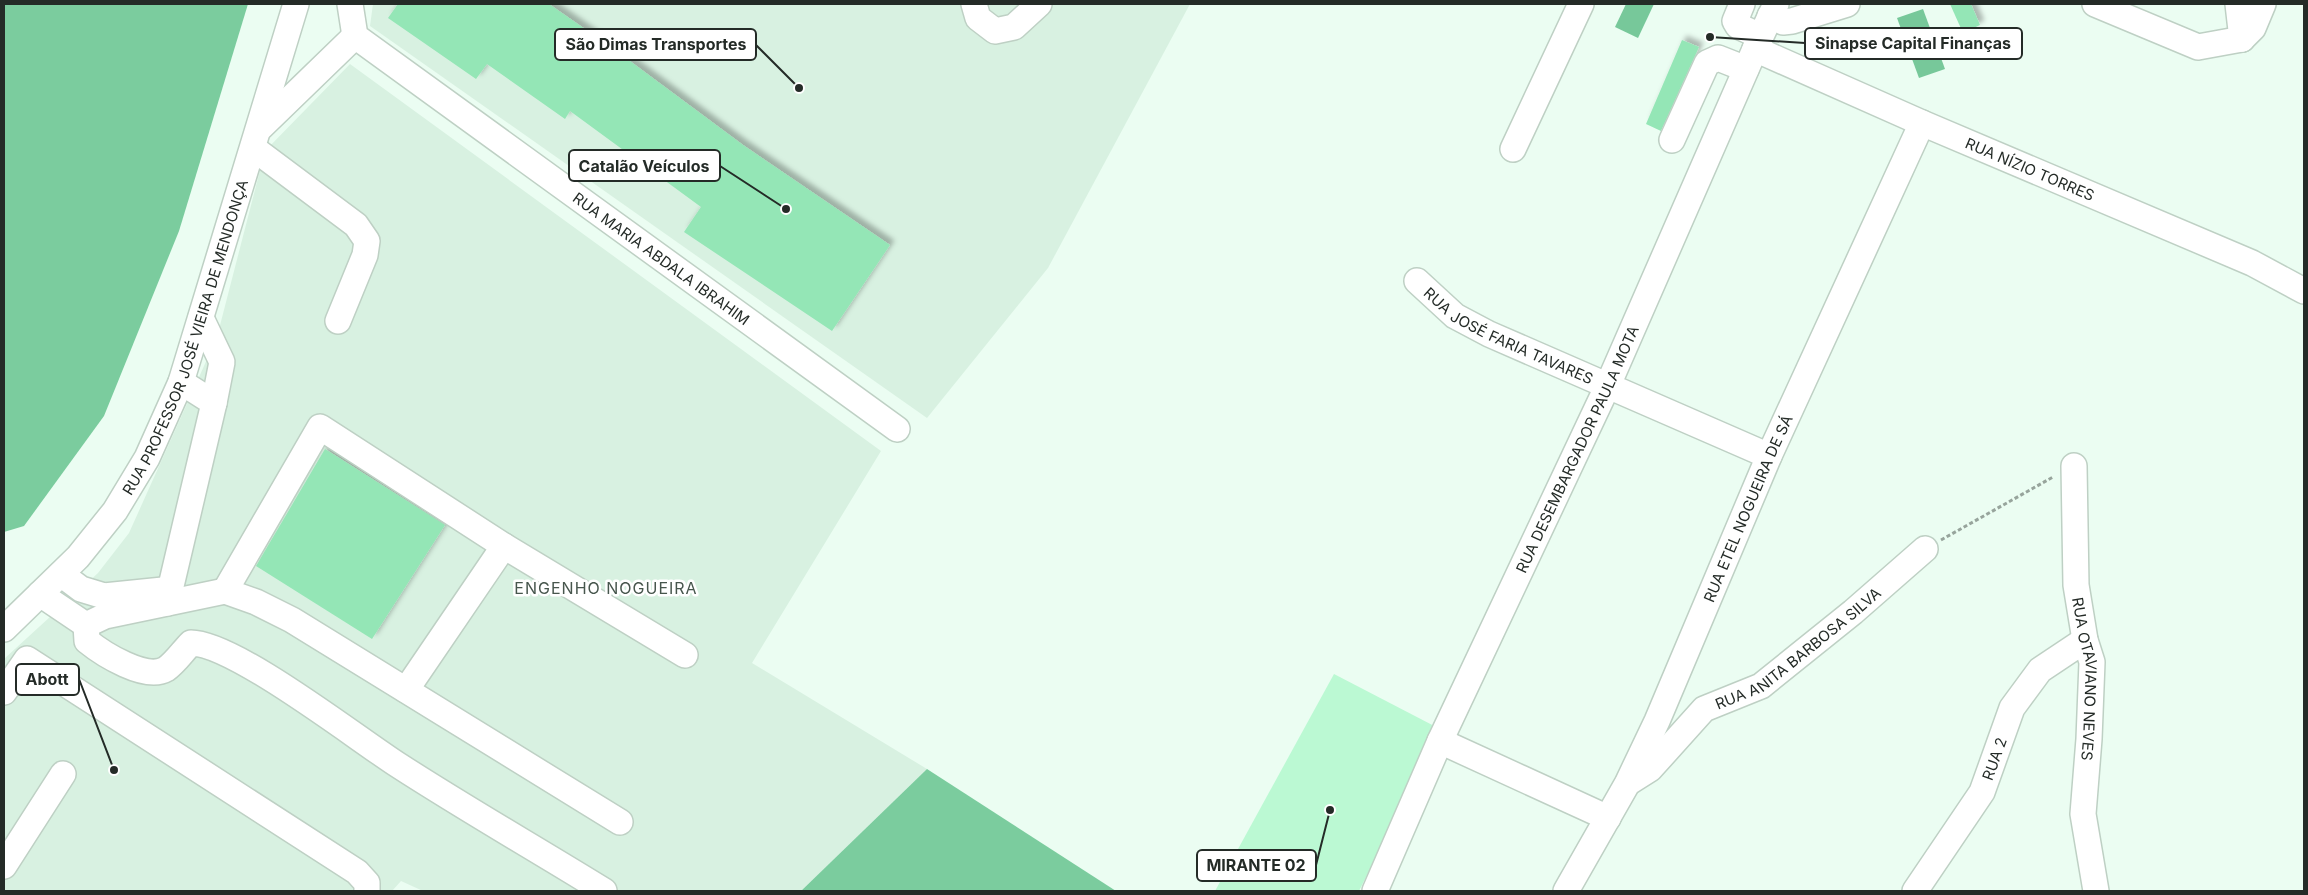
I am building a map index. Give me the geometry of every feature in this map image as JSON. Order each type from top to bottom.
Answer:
[{"type":"street","name":"RUA PROFESSOR JOSÉ VIEIRA DE MENDONÇA","points":[[6,626],[78,557],[115,510],[147,458],[181,382],[296,4]]},
{"type":"street","points":[[338,321],[365,255],[366,241],[356,225],[256,139],[355,36],[350,4]]},
{"type":"street","points":[[974,4],[978,18],[994,31],[1014,28],[1039,4]]},
{"type":"street","points":[[1513,148],[1581,4]]},
{"type":"street","points":[[1672,140],[1704,67],[1712,60],[1721,59],[1783,22],[1810,17],[1847,4]]},
{"type":"street","points":[[2095,4],[2198,47],[2242,39],[2253,28],[2263,4]]},
{"type":"street","points":[[2238,4],[2242,39]]},
{"type":"street","points":[[1738,13],[1738,26],[1761,35]]},
{"type":"street","name":"RUA NÍZIO TORRES","points":[[1761,35],[1922,123],[2252,263],[2304,291]]},
{"type":"street","name":"RUA DESEMBARGADOR PAULA MOTA","points":[[1375,891],[1440,741],[1608,386],[1761,35]]},
{"type":"street","name":"RUA MARIA ABDALA IBRAHIM","points":[[355,36],[897,428]]},
{"type":"street","name":"RUA ETEL NOGUEIRA DE SÁ","points":[[1566,891],[1627,784],[1658,721],[1769,456],[1922,123]]},
{"type":"street","name":"RUA JOSÉ FARIA TAVARES","points":[[1417,281],[1455,316],[1489,334],[1769,456]]},
{"type":"street","points":[[169,596],[222,362],[201,318]]},
{"type":"street","points":[[181,382],[214,403]]},
{"type":"street","points":[[225,591],[320,427],[504,546],[685,656]]},
{"type":"street","name":"RUA OTAVIANO NEVES","points":[[2074,466],[2076,585],[2085,640],[2092,662],[2090,739],[2083,814],[2096,891]]},
{"type":"street","points":[[406,690],[504,546]]},
{"type":"street","name":"RUA ANITA BARBOSA SILVA","points":[[1627,784],[1650,769],[1704,708],[1761,686],[1853,612],[1925,549]]},
{"type":"street","points":[[61,574],[82,589],[104,596],[169,596],[225,591],[256,602],[292,620],[620,822]]},
{"type":"street","points":[[40,594],[86,625],[88,641],[102,653],[135,668],[152,673],[165,669],[191,643],[200,643],[225,654],[261,673],[398,765],[604,891]]},
{"type":"street","points":[[86,625],[105,616],[169,596]]},
{"type":"street","points":[[6,626],[27,659],[357,872],[367,883],[367,891]]},
{"type":"street","name":"RUA 2","points":[[1915,891],[1982,792],[2012,708],[2040,670],[2085,640]]},
{"type":"street","points":[[4,692],[27,659]]},
{"type":"street","points":[[1440,741],[1608,818]]},
{"type":"street","points":[[4,866],[63,774]]},
{"type":"path","points":[[1925,549],[2074,466]]},
{"type":"shaded area","points":[[4,4],[248,4],[179,231],[104,416],[24,526],[4,532]]},
{"type":"shaded area","points":[[373,4],[1190,4],[1048,268],[927,418],[370,26]]},
{"type":"shaded area","points":[[1626,4],[1654,4],[1638,38],[1615,27]]},
{"type":"shaded area","points":[[1923,9],[1945,69],[1919,78],[1897,18]]},
{"type":"shaded area","points":[[350,64],[881,451],[752,663],[927,769],[801,891],[423,891],[401,881],[392,891],[4,891],[4,659],[98,573],[129,533],[217,337],[265,151]]},
{"type":"shaded area","points":[[1334,674],[1440,729],[1359,891],[1215,891]]},
{"type":"shaded area","points":[[927,769],[1116,891],[801,891]]},
{"type":"building","points":[[398,4],[549,4],[615,50],[743,145],[890,245],[832,331],[684,232],[701,207],[570,111],[565,119],[487,64],[476,79],[388,18]]},
{"type":"building","points":[[1950,4],[1971,4],[1980,25],[1963,33]]},
{"type":"building","points":[[1682,40],[1699,47],[1661,131],[1646,124]]},
{"type":"building","points":[[325,449],[445,525],[372,639],[256,566]]},
{"type":"place","name":"Sinapse Capital Finanças","points":[[1710,37]]},
{"type":"place","name":"São Dimas Transportes","points":[[799,88]]},
{"type":"place","name":"Catalão Veículos","points":[[786,209]]},
{"type":"place","name":"Abott","points":[[114,770]]},
{"type":"place","name":"MIRANTE 02","points":[[1330,810]]},
{"type":"district","name":"ENGENHO NOGUEIRA","points":[[606,588]]}]
